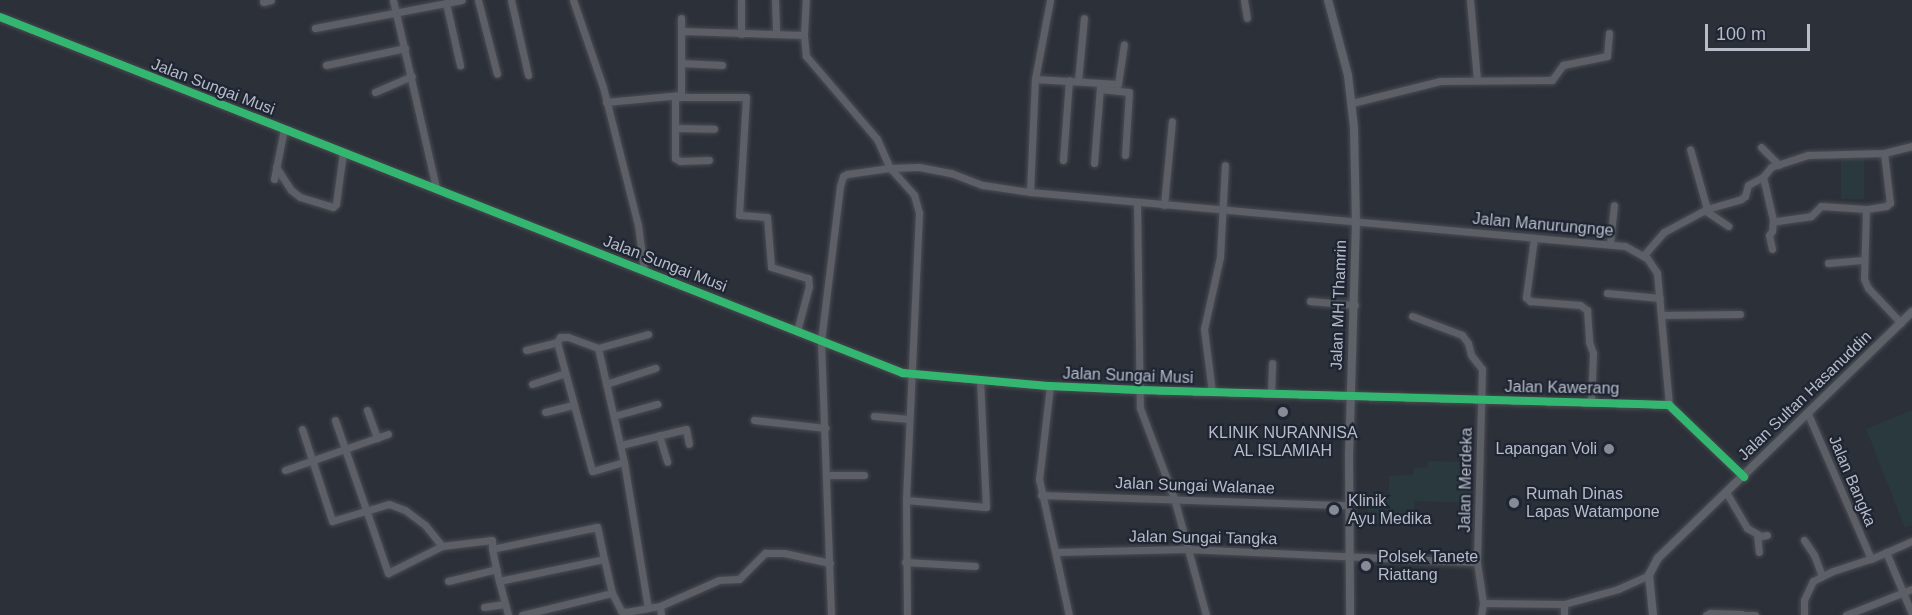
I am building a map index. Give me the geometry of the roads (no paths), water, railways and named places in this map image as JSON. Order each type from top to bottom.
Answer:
[{"type":"main road","name":"Jalan MH Thamrin","points":[[1328,0],[1348,75],[1352,102],[1356,222],[1348,505],[1350,615]]},
{"type":"main road","name":"Jalan Sultan Hasanuddin","points":[[1649,575],[1667,548],[1912,312]]},
{"type":"main road","points":[[1649,575],[1653,615]]},
{"type":"street","points":[[263,2],[271,0]]},
{"type":"street","points":[[393,0],[436,187]]},
{"type":"street","points":[[315,28],[462,0]]},
{"type":"street","points":[[478,0],[497,74]]},
{"type":"street","points":[[511,0],[528,75]]},
{"type":"street","points":[[573,0],[606,102],[638,225],[644,270]]},
{"type":"street","points":[[741,0],[741,34]]},
{"type":"street","points":[[774,0],[776,34]]},
{"type":"street","points":[[806,0],[804,35],[806,56],[877,139],[890,168],[919,205],[906,500],[907,615]]},
{"type":"street","points":[[1030,192],[1035,79],[1050,0]]},
{"type":"street","points":[[1244,0],[1247,18]]},
{"type":"street","points":[[1470,0],[1477,80]]},
{"type":"street","points":[[446,3],[460,65]]},
{"type":"street","name":"Jalan Sungai Musi","points":[[0,17],[910,374],[1050,386],[1351,396]]},
{"type":"street","points":[[681,18],[682,93],[677,97],[675,156],[677,160],[709,160]]},
{"type":"street","points":[[1078,81],[1084,18]]},
{"type":"street","points":[[682,31],[804,35]]},
{"type":"street","points":[[1352,102],[1434,81],[1553,80],[1563,65],[1608,56],[1610,33]]},
{"type":"street","points":[[1100,86],[1119,83],[1124,44]]},
{"type":"street","points":[[326,65],[405,48]]},
{"type":"street","points":[[681,63],[722,65]]},
{"type":"street","points":[[375,92],[412,76]]},
{"type":"street","points":[[1035,79],[1078,81],[1129,92],[1125,154]]},
{"type":"street","points":[[1063,160],[1069,80]]},
{"type":"street","points":[[1094,163],[1100,86]]},
{"type":"street","points":[[606,102],[677,97],[746,97],[740,215],[767,217],[771,267],[804,274],[810,282],[797,331]]},
{"type":"street","points":[[1164,205],[1172,121]]},
{"type":"street","points":[[675,128],[714,129]]},
{"type":"street","points":[[274,179],[284,129]]},
{"type":"street","points":[[1743,477],[1669,405],[1657,273],[1643,256],[1664,232],[1706,210],[1745,196],[1748,185],[1763,177],[1771,167],[1808,156],[1884,153],[1912,146]]},
{"type":"street","points":[[1761,147],[1779,165]]},
{"type":"street","points":[[1690,149],[1706,210],[1728,226]]},
{"type":"street","points":[[276,167],[291,190],[300,197],[333,207],[336,204],[344,152]]},
{"type":"street","points":[[1773,220],[1811,216],[1821,206],[1866,209],[1886,207],[1890,203],[1884,153]]},
{"type":"street","points":[[1212,392],[1204,329],[1221,257],[1225,165]]},
{"type":"street","name":"Jalan Manurungnge","points":[[821,341],[841,180],[852,173],[890,168],[919,167],[951,173],[983,185],[1030,192],[1610,243],[1625,246],[1643,256]]},
{"type":"street","points":[[1763,177],[1773,220],[1772,231],[1769,235],[1772,249]]},
{"type":"street","points":[[1137,203],[1140,408],[1174,498],[1206,615]]},
{"type":"street","points":[[1610,243],[1614,205]]},
{"type":"street","points":[[1866,209],[1864,279],[1868,288],[1901,323]]},
{"type":"street","points":[[1534,238],[1527,298],[1530,301],[1580,305],[1587,310],[1589,342],[1593,353],[1592,403]]},
{"type":"street","points":[[1828,263],[1864,260]]},
{"type":"street","points":[[1606,293],[1660,298]]},
{"type":"street","points":[[1310,301],[1355,305]]},
{"type":"street","points":[[1662,315],[1740,314]]},
{"type":"street","name":"Jalan Merdeka","points":[[1412,316],[1462,334],[1468,343],[1471,356],[1482,369],[1477,562],[1483,603]]},
{"type":"street","points":[[525,350],[557,342],[560,337],[568,337],[598,348],[648,334]]},
{"type":"street","points":[[821,341],[826,428],[831,615]]},
{"type":"street","points":[[557,342],[592,471],[624,462]]},
{"type":"street","points":[[598,348],[621,445],[648,608]]},
{"type":"street","points":[[1271,394],[1272,363]]},
{"type":"street","points":[[606,384],[655,368]]},
{"type":"street","points":[[531,384],[565,373]]},
{"type":"street","points":[[906,500],[986,507],[980,380]]},
{"type":"street","points":[[1050,386],[1049,411],[1040,454],[1041,495],[1069,615]]},
{"type":"street","name":"Jalan Kawerang","points":[[1351,396],[1669,405]]},
{"type":"street","points":[[614,416],[657,404]]},
{"type":"street","points":[[545,412],[573,405]]},
{"type":"street","points":[[367,410],[377,438]]},
{"type":"street","name":"Jalan Bangka","points":[[1808,414],[1871,559]]},
{"type":"street","points":[[874,416],[909,419]]},
{"type":"street","points":[[335,420],[388,573],[442,546],[492,540],[492,549],[508,615]]},
{"type":"street","points":[[754,420],[826,428]]},
{"type":"street","points":[[302,429],[332,521],[389,504],[405,510],[425,525],[442,546]]},
{"type":"street","points":[[621,445],[686,429],[689,444]]},
{"type":"street","points":[[285,470],[388,434]]},
{"type":"street","points":[[659,435],[667,462]]},
{"type":"street","points":[[827,475],[864,475]]},
{"type":"street","points":[[1726,492],[1745,526],[1757,534],[1767,534]]},
{"type":"street","name":"Jalan Sungai Walanae","points":[[1041,495],[1348,505]]},
{"type":"street","points":[[492,549],[597,527],[612,593],[621,611],[627,612],[660,606],[719,580],[739,579],[765,553],[784,553],[830,563]]},
{"type":"street","points":[[1757,534],[1758,552]]},
{"type":"street","points":[[1804,540],[1814,555],[1822,576]]},
{"type":"street","points":[[1804,615],[1803,604],[1806,591],[1813,581],[1912,541]]},
{"type":"street","name":"Jalan Sungai Tangka","points":[[1056,552],[1187,549],[1477,562]]},
{"type":"street","points":[[1886,552],[1912,614]]},
{"type":"street","points":[[499,581],[604,559]]},
{"type":"street","points":[[905,562],[975,566]]},
{"type":"street","points":[[448,581],[497,569]]},
{"type":"street","points":[[1481,615],[1483,603],[1564,604],[1618,589],[1649,575]]},
{"type":"street","points":[[1846,615],[1912,589]]},
{"type":"street","points":[[522,615],[612,593]]},
{"type":"street","points":[[484,607],[505,604]]},
{"type":"street","points":[[1564,604],[1564,615]]},
{"type":"street","points":[[660,606],[661,615]]},
{"type":"street","points":[[1706,615],[1710,613],[1755,615]]},
{"type":"place","name":"KLINIK NURANNISA AL ISLAMIAH","points":[[1283,412]]},
{"type":"place","name":"Lapangan Voli","points":[[1609,449]]},
{"type":"place","name":"Rumah Dinas Lapas Watampone","points":[[1514,503]]},
{"type":"place","name":"Klinik Ayu Medika","points":[[1334,510]]},
{"type":"place","name":"Polsek Tanete Riattang","points":[[1366,566]]}]
